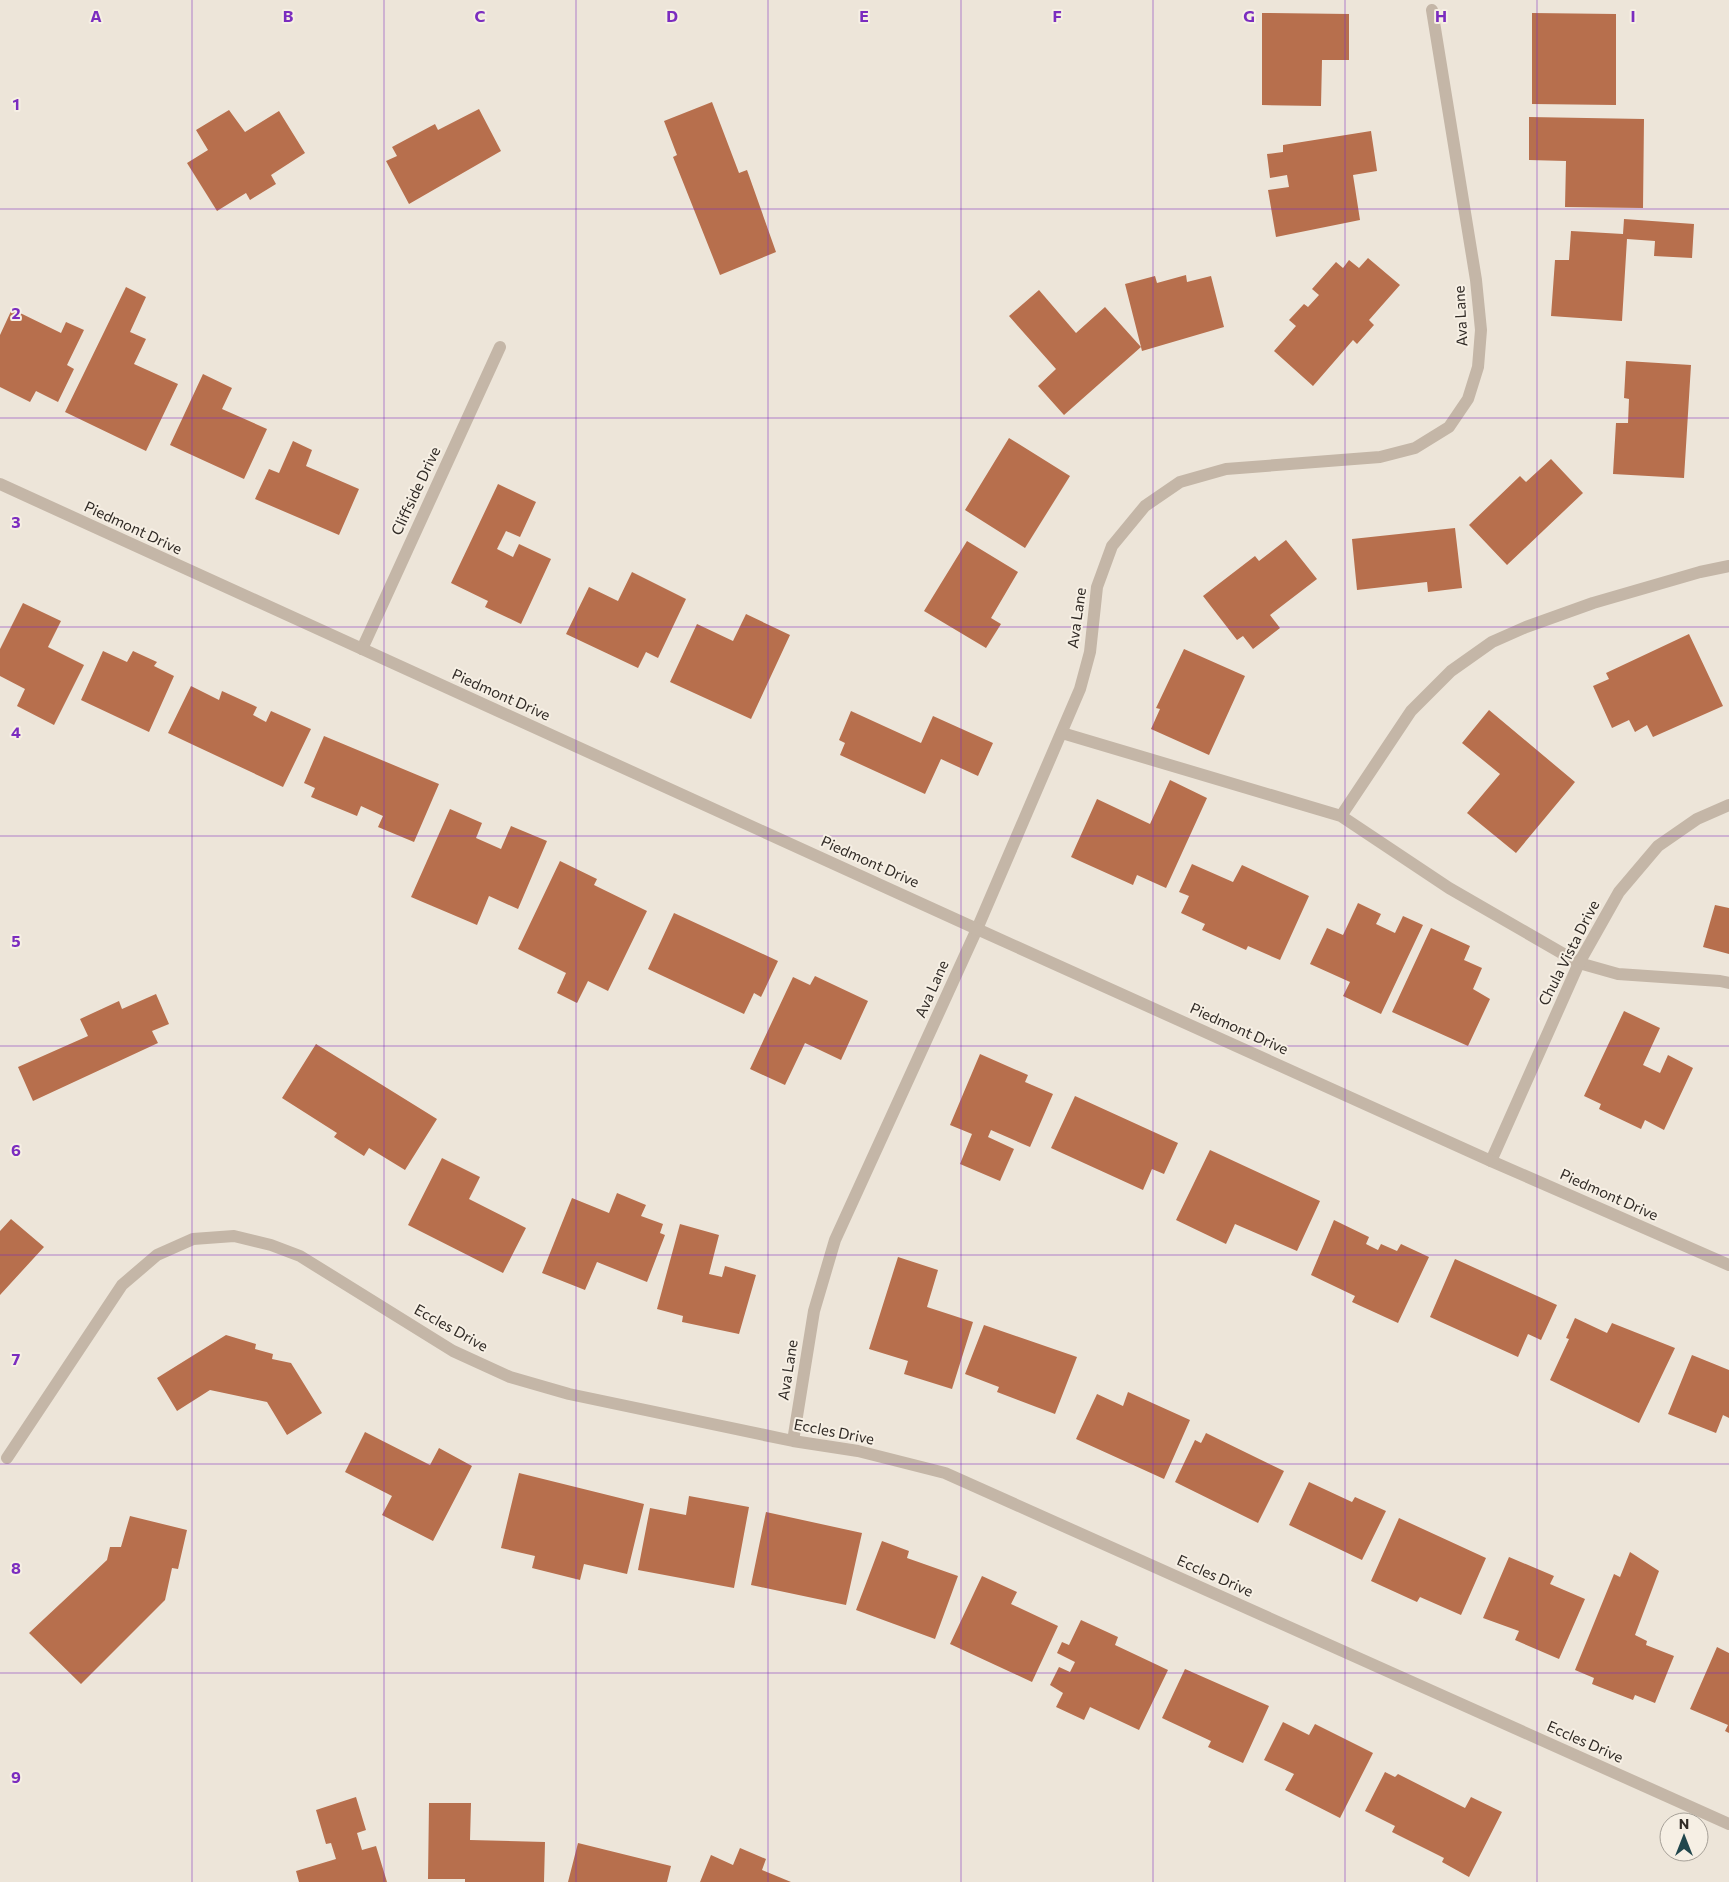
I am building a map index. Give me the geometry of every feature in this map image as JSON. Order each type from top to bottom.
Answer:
[{"type":"street","name":"Ava Lane","points":[[793,1441],[814,1312],[835,1240],[977,929],[1080,689],[1090,652],[1097,587],[1112,546],[1145,506],[1180,482],[1226,469],[1380,457],[1416,448],[1449,427],[1468,400],[1478,367],[1481,330],[1476,280],[1432,10]]},
{"type":"street","name":"Cliffside Drive","points":[[362,649],[500,347]]},
{"type":"street","name":"Piedmont Drive","points":[[0,484],[977,929],[1729,1265]]},
{"type":"street","points":[[1341,816],[1411,711],[1451,671],[1492,642],[1526,627],[1592,603],[1700,572],[1729,566]]},
{"type":"street","points":[[1062,733],[1341,816],[1449,888],[1579,963],[1618,974],[1729,983]]},
{"type":"street","name":"Chula Vista Drive","points":[[1492,1160],[1579,963],[1618,892],[1658,846],[1697,819],[1729,805]]},
{"type":"street","name":"Eccles Drive","points":[[7,1458],[122,1285],[157,1255],[192,1240],[234,1236],[272,1245],[300,1256],[453,1351],[510,1376],[569,1394],[793,1441],[858,1451],[944,1473],[1729,1824]]},
{"type":"building","points":[[1262,13],[1349,14],[1349,60],[1322,60],[1321,106],[1262,105]]},
{"type":"building","points":[[1532,13],[1616,14],[1616,105],[1532,104]]},
{"type":"building","points":[[712,102],[739,173],[747,170],[776,252],[720,275],[673,157],[677,155],[664,121]]},
{"type":"building","points":[[479,109],[501,151],[409,204],[386,161],[397,156],[392,147],[435,124],[438,130]]},
{"type":"building","points":[[229,110],[245,132],[279,111],[305,153],[271,175],[276,184],[250,200],[246,193],[217,211],[187,163],[208,150],[196,130]]},
{"type":"building","points":[[1529,117],[1644,119],[1643,208],[1565,207],[1566,161],[1529,160]]},
{"type":"building","points":[[1371,131],[1377,171],[1353,175],[1360,220],[1276,237],[1268,190],[1289,187],[1287,175],[1270,178],[1267,154],[1283,152],[1283,145]]},
{"type":"building","points":[[1624,219],[1694,224],[1692,258],[1654,256],[1655,241],[1627,239],[1622,321],[1551,316],[1555,260],[1569,260],[1571,231],[1623,234]]},
{"type":"building","points":[[1368,258],[1400,285],[1369,320],[1374,325],[1357,344],[1353,340],[1313,386],[1274,351],[1296,326],[1289,320],[1304,304],[1308,307],[1319,295],[1312,289],[1336,262],[1343,268],[1349,260],[1359,268]]},
{"type":"building","points":[[1186,275],[1187,282],[1211,276],[1224,327],[1142,351],[1125,284],[1155,276],[1157,283]]},
{"type":"building","points":[[126,287],[146,297],[130,332],[146,339],[134,364],[178,384],[146,451],[65,412]]},
{"type":"building","points":[[1039,290],[1076,333],[1105,307],[1141,347],[1064,415],[1038,386],[1056,369],[1009,316]]},
{"type":"building","points":[[12,309],[61,333],[66,322],[84,330],[67,365],[74,369],[58,402],[36,391],[30,402],[0,387],[0,335]]},
{"type":"building","points":[[1626,361],[1691,365],[1684,478],[1613,474],[1616,423],[1628,423],[1629,399],[1624,398]]},
{"type":"building","points":[[203,374],[232,388],[222,409],[267,429],[244,479],[170,445]]},
{"type":"building","points":[[1009,438],[1070,476],[1025,548],[965,510]]},
{"type":"building","points":[[293,441],[312,450],[306,466],[359,489],[339,535],[255,499],[269,469],[279,473]]},
{"type":"building","points":[[1551,459],[1583,493],[1507,565],[1469,525],[1520,476],[1526,482]]},
{"type":"building","points":[[498,484],[536,502],[520,537],[506,531],[497,549],[513,557],[519,544],[551,559],[521,624],[485,607],[488,601],[451,583]]},
{"type":"building","points":[[1455,528],[1462,588],[1428,592],[1427,582],[1357,590],[1352,539]]},
{"type":"building","points":[[1286,540],[1317,579],[1270,615],[1280,628],[1253,649],[1243,636],[1237,640],[1203,596],[1255,556],[1259,561]]},
{"type":"building","points":[[967,541],[1018,572],[991,618],[1001,624],[986,648],[924,611]]},
{"type":"building","points":[[632,572],[686,599],[658,658],[646,652],[638,668],[566,634],[589,587],[618,601]]},
{"type":"building","points":[[23,603],[61,621],[48,647],[84,665],[54,725],[17,706],[25,689],[0,676],[0,649]]},
{"type":"building","points":[[746,614],[790,635],[751,719],[670,682],[697,624],[733,641]]},
{"type":"building","points":[[1689,634],[1723,706],[1653,737],[1647,725],[1635,732],[1629,720],[1612,728],[1593,686],[1609,679],[1606,673]]},
{"type":"building","points":[[1184,649],[1245,676],[1209,755],[1151,729],[1160,709],[1156,708]]},
{"type":"building","points":[[103,651],[127,662],[133,651],[157,662],[154,666],[174,676],[149,732],[81,700]]},
{"type":"building","points":[[191,686],[219,700],[222,691],[257,707],[253,715],[266,722],[271,711],[311,729],[283,787],[168,733]]},
{"type":"building","points":[[1489,710],[1575,782],[1516,853],[1467,813],[1500,774],[1462,743]]},
{"type":"building","points":[[851,711],[921,743],[933,716],[993,743],[978,776],[941,759],[925,794],[840,755],[845,743],[839,740]]},
{"type":"building","points":[[324,736],[439,784],[414,842],[378,827],[383,816],[361,806],[357,816],[311,797],[315,788],[304,783]]},
{"type":"building","points":[[1170,780],[1207,798],[1166,888],[1137,875],[1133,885],[1071,857],[1097,799],[1150,824]]},
{"type":"building","points":[[450,809],[482,823],[476,838],[501,849],[511,826],[547,841],[518,909],[489,896],[477,925],[411,897]]},
{"type":"building","points":[[560,861],[597,879],[594,885],[647,911],[608,991],[588,981],[577,1003],[557,993],[566,973],[518,949]]},
{"type":"building","points":[[1192,864],[1233,882],[1242,865],[1309,896],[1280,960],[1248,946],[1246,950],[1202,930],[1205,924],[1181,913],[1189,896],[1179,892]]},
{"type":"building","points":[[1358,903],[1381,914],[1376,924],[1395,933],[1403,916],[1423,925],[1381,1014],[1343,996],[1350,982],[1310,964],[1327,928],[1343,935]]},
{"type":"building","points":[[1715,905],[1729,908],[1729,954],[1703,947]]},
{"type":"building","points":[[674,913],[778,961],[761,997],[754,993],[744,1014],[648,969]]},
{"type":"building","points":[[1431,928],[1470,946],[1464,960],[1482,968],[1473,989],[1490,999],[1468,1046],[1392,1012]]},
{"type":"building","points":[[815,976],[868,1001],[841,1060],[805,1043],[785,1085],[750,1069],[793,977],[810,985]]},
{"type":"building","points":[[156,994],[169,1024],[152,1031],[158,1043],[33,1101],[18,1067],[88,1036],[80,1019],[119,1001],[122,1009]]},
{"type":"building","points":[[1624,1011],[1660,1028],[1643,1065],[1660,1073],[1668,1055],[1693,1068],[1664,1130],[1645,1120],[1641,1129],[1599,1109],[1601,1104],[1584,1096]]},
{"type":"building","points":[[316,1044],[437,1119],[405,1170],[369,1148],[364,1156],[334,1137],[337,1133],[282,1098]]},
{"type":"building","points":[[980,1054],[1028,1075],[1025,1082],[1053,1094],[1030,1147],[991,1130],[988,1137],[1014,1149],[1000,1181],[960,1164],[972,1134],[950,1125]]},
{"type":"building","points":[[1075,1096],[1178,1143],[1164,1174],[1152,1169],[1143,1190],[1051,1148]]},
{"type":"building","points":[[1210,1150],[1320,1201],[1297,1251],[1235,1224],[1226,1244],[1176,1220]]},
{"type":"building","points":[[442,1158],[480,1177],[469,1199],[526,1228],[503,1273],[408,1225]]},
{"type":"building","points":[[617,1193],[646,1205],[641,1216],[663,1224],[660,1233],[665,1235],[647,1282],[597,1262],[585,1290],[542,1273],[572,1198],[609,1213]]},
{"type":"building","points":[[11,1219],[44,1247],[0,1295],[0,1231]]},
{"type":"building","points":[[1334,1220],[1369,1237],[1366,1244],[1378,1250],[1381,1244],[1397,1251],[1401,1244],[1429,1257],[1398,1323],[1352,1302],[1355,1296],[1311,1275]]},
{"type":"building","points":[[680,1224],[719,1235],[709,1274],[722,1277],[725,1266],[756,1275],[739,1334],[682,1322],[683,1316],[657,1309]]},
{"type":"building","points":[[898,1257],[938,1270],[927,1307],[973,1322],[952,1389],[904,1374],[908,1361],[869,1349]]},
{"type":"building","points":[[1455,1259],[1557,1305],[1541,1340],[1528,1334],[1518,1357],[1430,1317]]},
{"type":"building","points":[[1575,1318],[1607,1333],[1612,1323],[1675,1348],[1639,1423],[1550,1380],[1569,1339],[1566,1338]]},
{"type":"building","points":[[984,1325],[1077,1357],[1055,1414],[997,1392],[999,1387],[965,1374]]},
{"type":"building","points":[[226,1335],[256,1344],[255,1349],[273,1354],[272,1359],[291,1363],[322,1413],[287,1435],[267,1402],[210,1390],[177,1411],[157,1378]]},
{"type":"building","points":[[1692,1355],[1729,1370],[1729,1418],[1723,1415],[1716,1433],[1668,1414]]},
{"type":"building","points":[[1128,1392],[1190,1420],[1164,1479],[1076,1439],[1097,1394],[1123,1406]]},
{"type":"building","points":[[365,1432],[430,1465],[439,1448],[472,1466],[433,1541],[382,1515],[392,1496],[345,1472]]},
{"type":"building","points":[[1206,1433],[1284,1471],[1258,1523],[1175,1482],[1195,1440],[1201,1443]]},
{"type":"building","points":[[519,1473],[644,1504],[627,1574],[584,1564],[580,1580],[532,1568],[535,1556],[501,1548]]},
{"type":"building","points":[[1309,1482],[1352,1502],[1355,1497],[1386,1511],[1362,1560],[1289,1525]]},
{"type":"building","points":[[689,1496],[749,1507],[734,1588],[638,1570],[650,1508],[686,1515]]},
{"type":"building","points":[[766,1512],[862,1533],[846,1605],[751,1585]]},
{"type":"building","points":[[130,1516],[187,1530],[178,1569],[172,1568],[165,1600],[81,1684],[29,1633],[107,1560],[110,1547],[121,1547]]},
{"type":"building","points":[[1399,1518],[1486,1558],[1461,1615],[1420,1597],[1417,1602],[1371,1581]]},
{"type":"building","points":[[882,1541],[909,1551],[907,1558],[958,1576],[935,1639],[856,1610]]},
{"type":"building","points":[[1630,1552],[1659,1571],[1635,1635],[1647,1641],[1646,1645],[1674,1656],[1655,1703],[1635,1695],[1633,1700],[1592,1684],[1594,1678],[1575,1670],[1614,1574],[1620,1577]]},
{"type":"building","points":[[1509,1557],[1554,1576],[1550,1584],[1585,1599],[1559,1659],[1515,1640],[1519,1631],[1483,1618]]},
{"type":"building","points":[[982,1576],[1017,1592],[1011,1604],[1058,1626],[1032,1682],[950,1644]]},
{"type":"building","points":[[1081,1620],[1118,1637],[1115,1645],[1168,1670],[1139,1730],[1090,1707],[1084,1720],[1056,1707],[1063,1693],[1050,1685],[1059,1667],[1070,1672],[1075,1662],[1057,1653],[1062,1642],[1069,1645]]},
{"type":"building","points":[[1717,1647],[1729,1653],[1729,1733],[1725,1731],[1728,1725],[1690,1709]]},
{"type":"building","points":[[1185,1669],[1269,1706],[1243,1763],[1208,1747],[1211,1741],[1162,1718]]},
{"type":"building","points":[[1283,1722],[1309,1735],[1315,1724],[1373,1753],[1340,1818],[1285,1790],[1294,1774],[1264,1760]]},
{"type":"building","points":[[1385,1772],[1395,1777],[1398,1774],[1465,1808],[1471,1797],[1502,1812],[1469,1877],[1442,1862],[1444,1858],[1392,1832],[1395,1826],[1365,1811]]},
{"type":"building","points":[[356,1797],[366,1830],[357,1833],[362,1850],[376,1846],[387,1882],[299,1882],[296,1871],[336,1859],[331,1843],[326,1844],[316,1810]]},
{"type":"building","points":[[429,1803],[471,1803],[470,1840],[545,1842],[544,1882],[465,1882],[465,1879],[428,1879]]},
{"type":"building","points":[[578,1843],[671,1866],[667,1882],[568,1882]]},
{"type":"building","points":[[740,1848],[766,1859],[762,1870],[791,1882],[700,1882],[711,1855],[733,1865]]}]
